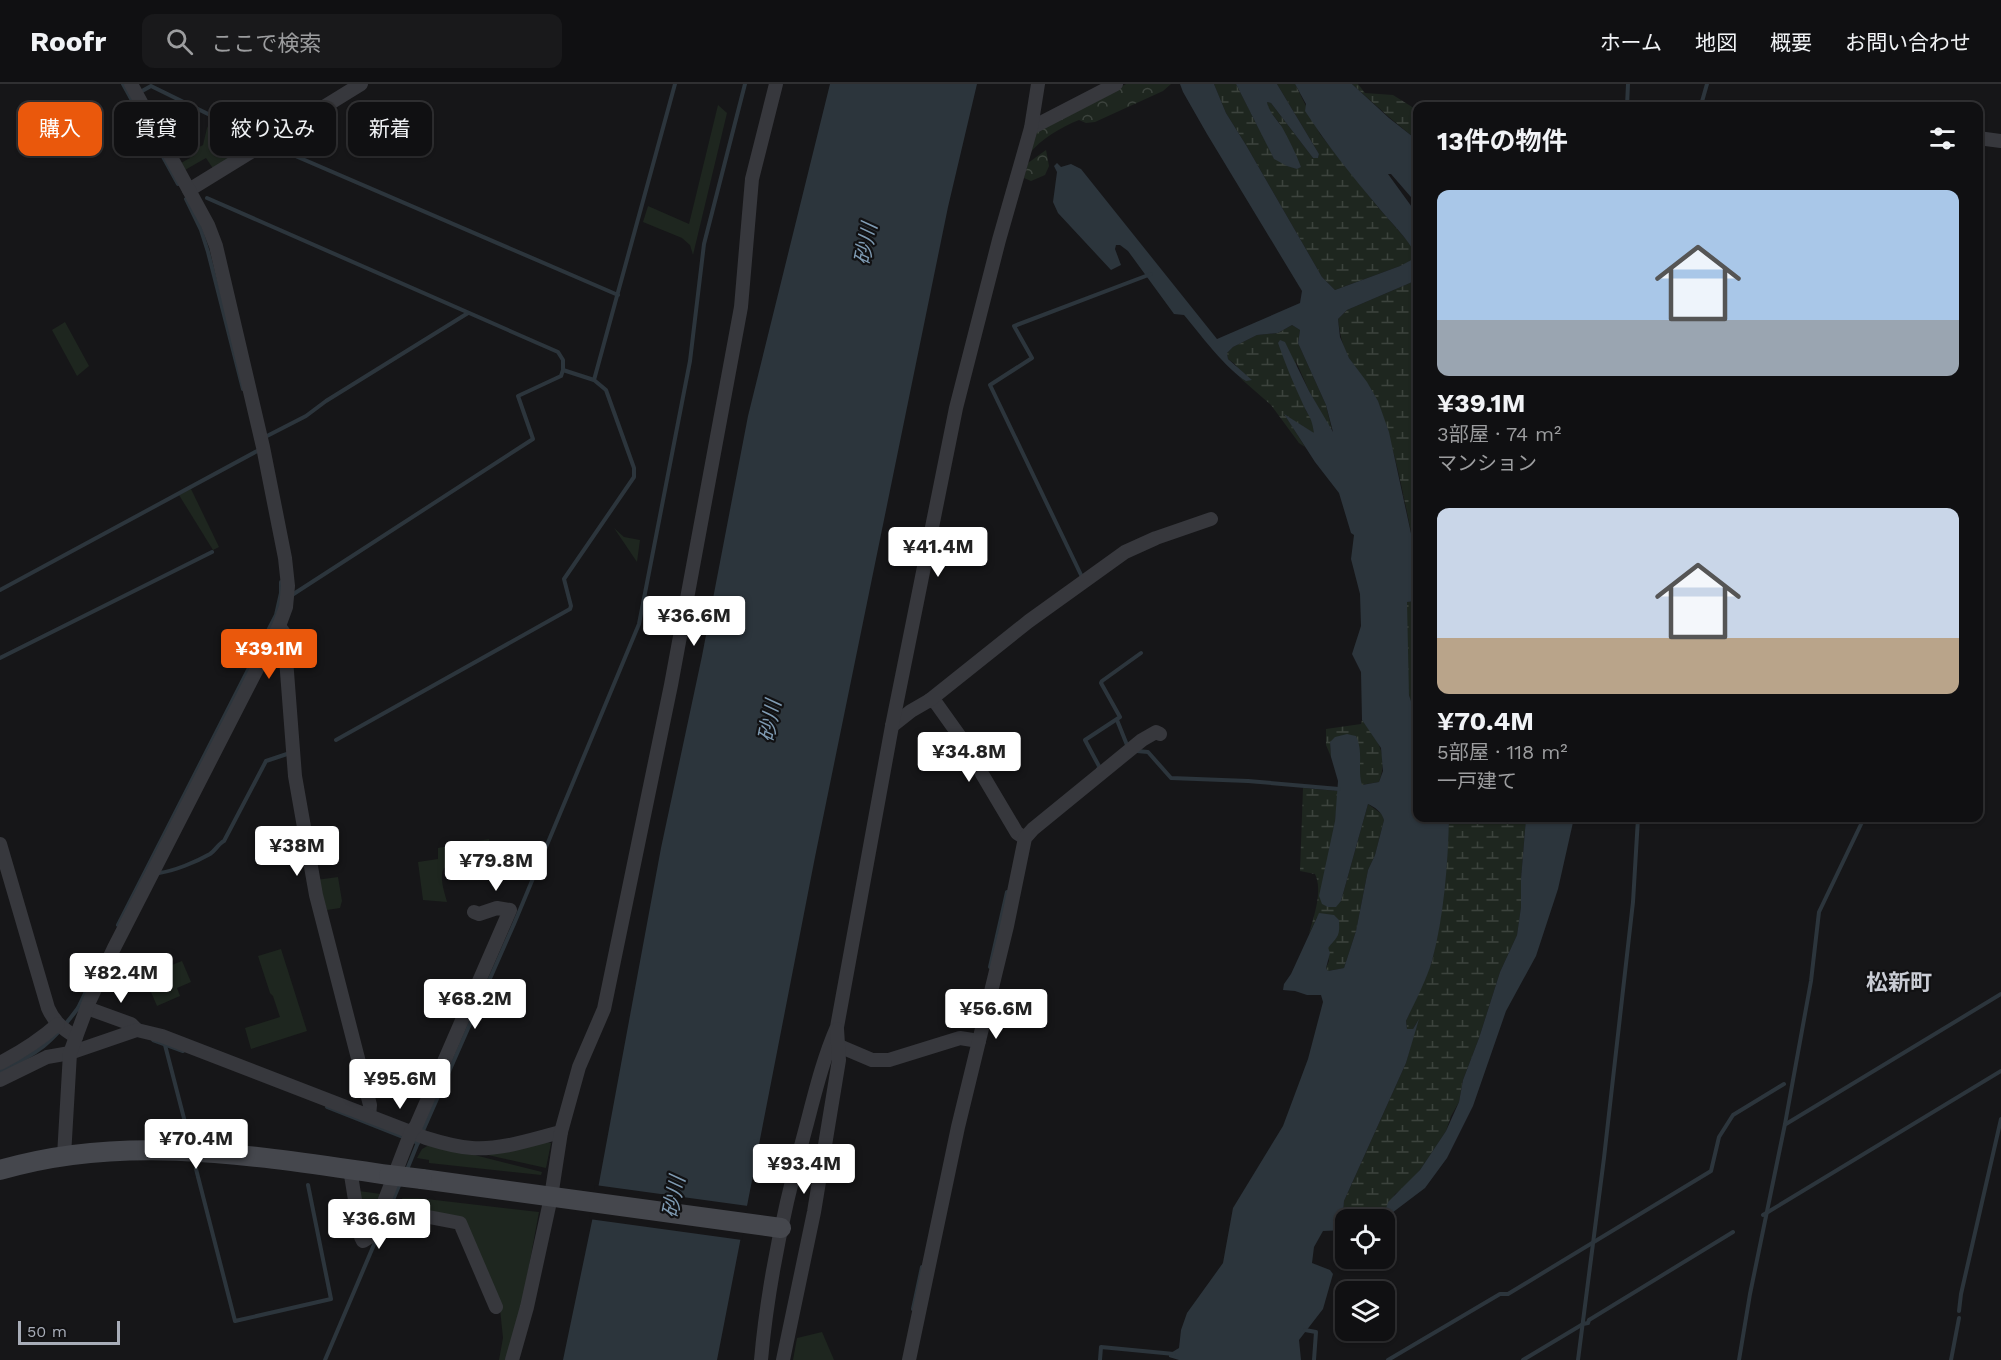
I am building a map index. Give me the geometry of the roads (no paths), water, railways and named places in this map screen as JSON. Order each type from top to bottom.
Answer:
[{"type":"street","points":[[0,1063],[24,1051],[47,1034],[65,1030],[87,1008],[114,948],[279,626],[286,607],[288,586],[285,558],[216,246],[208,225],[131,84]]},
{"type":"street","points":[[189,190],[361,84]]},
{"type":"street","points":[[512,1360],[528,1307],[551,1197],[561,1132],[579,1067],[604,1009],[671,685],[741,308],[752,178],[776,84]]},
{"type":"street","points":[[761,1360],[772,1226],[797,1160],[834,1044],[892,726],[956,408],[999,240],[1031,128],[1038,84]]},
{"type":"street","points":[[1031,128],[1116,84]]},
{"type":"street","points":[[1983,139],[2001,141]]},
{"type":"street","points":[[892,726],[1029,621],[1125,552],[1156,538],[1211,519]]},
{"type":"street","points":[[279,626],[284,633],[295,776],[316,895],[370,1105],[369,1116]]},
{"type":"street","points":[[930,699],[936,703],[968,747],[1017,833],[1025,838]]},
{"type":"street","points":[[909,1360],[975,1041],[1025,838],[1132,748],[1151,734],[1156,732],[1160,734]]},
{"type":"street","points":[[0,844],[48,1008],[65,1030],[70,1053],[64,1156]]},
{"type":"street","points":[[350,1169],[360,1237],[363,1241],[371,1236],[387,1209],[416,1126],[510,910],[497,908],[479,914],[474,912]]},
{"type":"street","points":[[87,1008],[131,1024],[134,1030]]},
{"type":"street","points":[[0,1080],[47,1057],[70,1053],[134,1030],[162,1036],[369,1116],[414,1137],[475,1149],[502,1146],[561,1132]]},
{"type":"street","points":[[834,1044],[872,1060],[889,1060],[960,1038],[975,1041]]},
{"type":"street","points":[[783,1360],[814,1212],[840,1060],[834,1044]]},
{"type":"street","points":[[0,1170],[64,1156],[141,1149],[183,1149],[350,1169],[772,1226]]},
{"type":"street","points":[[387,1209],[460,1223],[496,1307]]},
{"type":"water","name":"砂川","points":[[830,84],[977,84],[948,207],[815,857],[717,1360],[563,1360],[592,1221],[661,848],[702,656],[748,416]]},
{"type":"water","points":[[1180,84],[1214,84],[1226,113],[1322,277],[1335,290],[1413,259],[1413,282],[1347,310],[1338,319],[1340,337],[1349,358],[1378,401],[1389,432],[1413,543],[1413,601],[1407,602],[1409,695],[1413,707],[1413,822],[1449,822],[1445,890],[1432,961],[1424,984],[1406,1021],[1407,1029],[1413,1029],[1419,1019],[1406,1063],[1344,1201],[1343,1209],[1335,1209],[1335,1230],[1323,1231],[1314,1247],[1312,1263],[1330,1270],[1333,1274],[1323,1309],[1299,1340],[1301,1360],[1179,1360],[1169,1357],[1169,1354],[1179,1348],[1181,1330],[1187,1313],[1223,1263],[1233,1208],[1283,1126],[1308,1059],[1323,1002],[1321,995],[1307,995],[1283,990],[1284,984],[1291,974],[1319,913],[1334,915],[1339,920],[1338,936],[1328,948],[1330,953],[1326,968],[1328,971],[1344,968],[1356,931],[1368,870],[1375,855],[1384,820],[1378,810],[1368,804],[1341,901],[1336,907],[1322,904],[1319,896],[1335,821],[1338,781],[1331,757],[1330,742],[1335,737],[1347,734],[1356,736],[1360,748],[1362,785],[1379,782],[1383,771],[1381,748],[1362,720],[1361,672],[1352,654],[1361,626],[1360,594],[1351,559],[1354,535],[1351,533],[1339,493],[1315,462],[1284,414],[1314,433],[1311,420],[1295,388],[1278,343],[1280,340],[1285,342],[1309,391],[1333,432],[1326,405],[1298,343],[1300,330],[1292,325],[1278,333],[1257,335],[1233,347],[1227,353],[1228,359],[1252,380],[1246,381],[1222,360],[1184,315],[1174,314],[1128,251],[1116,245],[1115,249],[1121,265],[1111,270],[1058,213],[1053,202],[1057,172],[1054,166],[1057,163],[1061,167],[1071,164],[1081,169],[1217,339],[1300,303],[1302,291],[1207,134]]},
{"type":"water","points":[[1236,84],[1277,84],[1319,154],[1318,158],[1313,158],[1271,103],[1267,102],[1301,167],[1297,169],[1274,159]]},
{"type":"water","points":[[1295,84],[1352,84],[1413,137],[1413,199],[1391,174],[1388,174],[1413,208],[1413,250],[1322,136],[1305,111],[1306,104]]},
{"type":"water","points":[[1526,822],[1573,822],[1558,889],[1536,956],[1506,1011],[1473,1106],[1447,1158],[1425,1188],[1395,1211],[1386,1209],[1388,1202],[1420,1170],[1446,1131],[1459,1102],[1463,1080],[1500,972],[1517,935],[1521,907]]},
{"type":"waterway","points":[[123,84],[178,184]]},
{"type":"waterway","points":[[336,740],[570,609],[564,579],[634,477],[634,468],[606,390],[594,380],[675,84]]},
{"type":"waterway","points":[[422,1133],[514,924],[639,624],[690,361],[704,244],[745,84]]},
{"type":"waterway","points":[[1627,102],[1628,84]]},
{"type":"waterway","points":[[1702,102],[1707,84]]},
{"type":"waterway","points":[[142,91],[151,86],[210,115]]},
{"type":"waterway","points":[[296,156],[618,295]]},
{"type":"waterway","points":[[207,198],[558,352],[563,360],[563,370],[594,380]]},
{"type":"waterway","points":[[186,199],[201,230],[208,252],[243,389]]},
{"type":"waterway","points":[[1083,579],[990,385],[1032,358],[1014,326],[1151,274]]},
{"type":"waterway","points":[[267,436],[306,416],[326,401],[468,313]]},
{"type":"waterway","points":[[292,595],[533,439],[518,396],[561,376],[563,370]]},
{"type":"waterway","points":[[0,590],[259,450]]},
{"type":"waterway","points":[[0,658],[212,552]]},
{"type":"waterway","points":[[118,925],[276,615],[281,582]]},
{"type":"waterway","points":[[1098,769],[1100,768],[1085,740],[1120,717],[1101,683],[1141,653]]},
{"type":"waterway","points":[[1117,720],[1127,745],[1130,747]]},
{"type":"waterway","points":[[1137,751],[1148,752],[1171,778],[1248,781],[1339,789]]},
{"type":"waterway","points":[[159,873],[198,860],[212,852],[224,841],[266,761],[287,754]]},
{"type":"waterway","points":[[1578,1360],[1633,902],[1638,822]]},
{"type":"waterway","points":[[1739,1360],[1811,981],[1819,912],[1862,822]]},
{"type":"waterway","points":[[990,967],[1007,892]]},
{"type":"waterway","points":[[79,1009],[100,962]]},
{"type":"waterway","points":[[1786,1124],[2001,994]]},
{"type":"waterway","points":[[0,1071],[25,1059],[44,1046],[61,1030],[78,1008]]},
{"type":"waterway","points":[[153,1040],[183,1051]]},
{"type":"waterway","points":[[165,1045],[187,1130]]},
{"type":"waterway","points":[[1763,1215],[2001,1071]]},
{"type":"waterway","points":[[1388,1360],[1500,1294],[1508,1294],[1711,1171],[1719,1137],[1733,1115],[1784,1084]]},
{"type":"waterway","points":[[327,1107],[418,1143]]},
{"type":"waterway","points":[[1959,1311],[2001,1119]]},
{"type":"waterway","points":[[406,1172],[419,1140]]},
{"type":"waterway","points":[[196,1169],[235,1321],[331,1299],[308,1185]]},
{"type":"waterway","points":[[325,1360],[401,1181]]},
{"type":"waterway","points":[[1523,1360],[1588,1323],[1589,1320],[1733,1232]]},
{"type":"waterway","points":[[913,1309],[922,1267]]},
{"type":"waterway","points":[[1951,1360],[1959,1318]]},
{"type":"waterway","points":[[1305,1330],[1316,1332],[1314,1360]]},
{"type":"waterway","points":[[1100,1360],[1101,1347],[1174,1354]]},
{"type":"district","name":"松新町","points":[[1899,982]]}]
